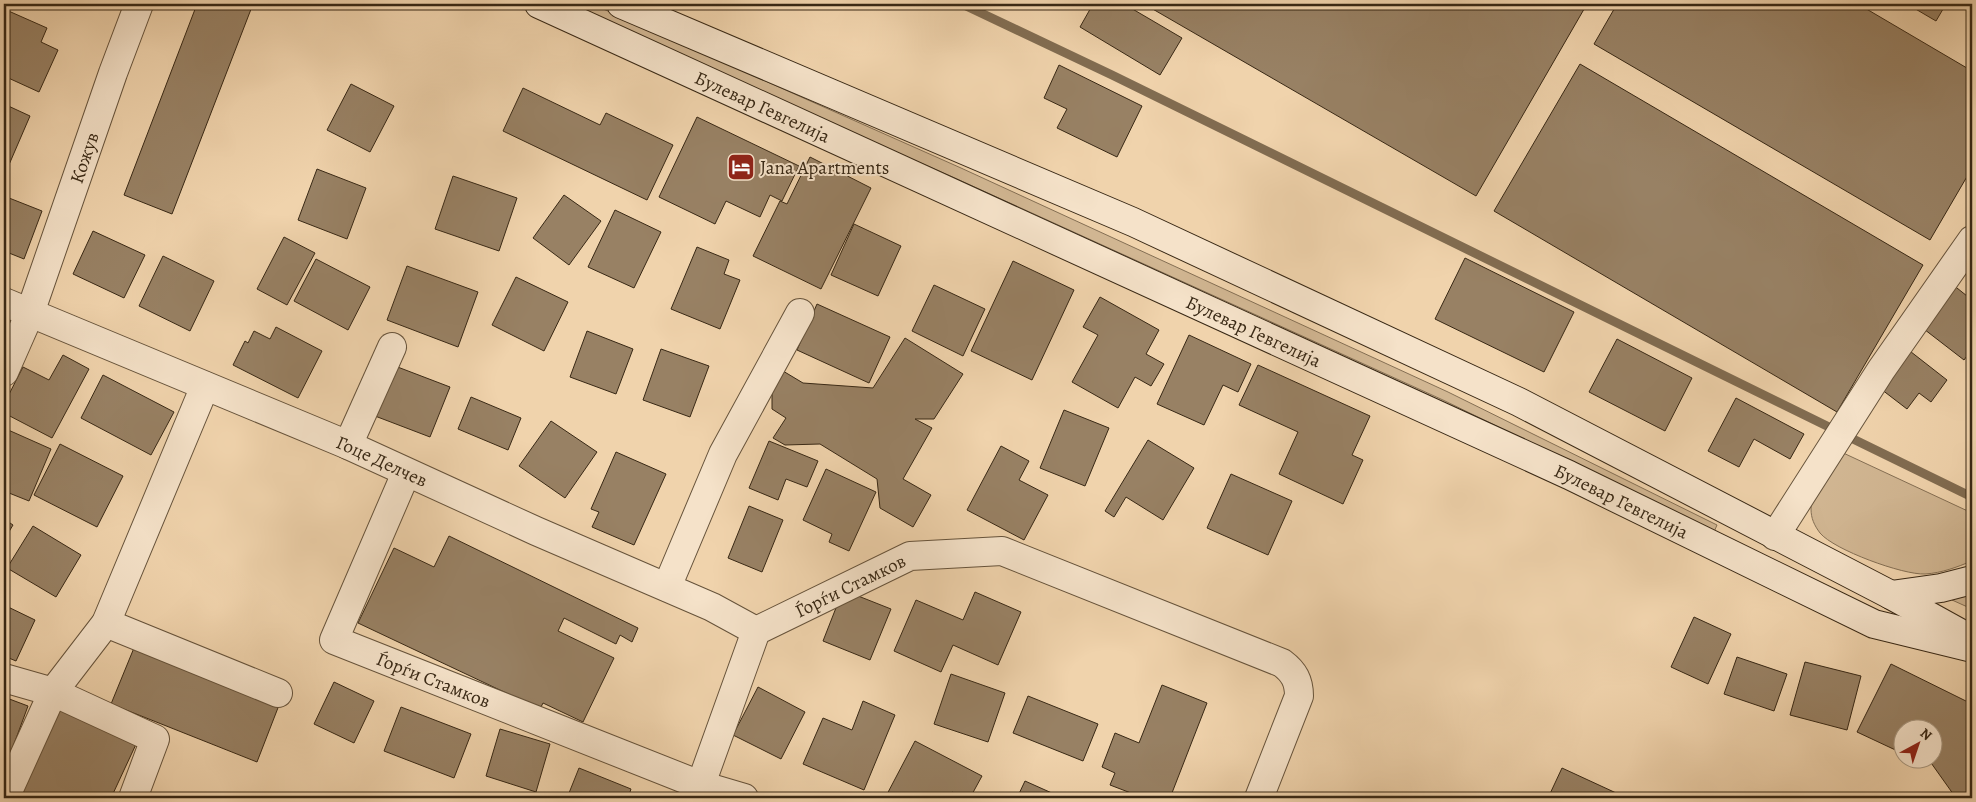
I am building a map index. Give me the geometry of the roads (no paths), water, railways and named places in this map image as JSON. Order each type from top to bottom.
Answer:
[{"type":"street","name":"Кожув","points":[[4,372],[30,313],[113,73],[139,4]]},
{"type":"street","name":"Булевар Гевгелија","points":[[539,4],[1569,476],[1874,624],[1972,648]]},
{"type":"street","name":"Булевар Гевгелија","points":[[621,4],[1133,222],[1518,402],[1890,594],[1972,640]]},
{"type":"street","points":[[1775,536],[1886,362],[1972,240]]},
{"type":"street","name":"Гоце Делчев","points":[[4,302],[348,445],[406,473],[712,607],[756,631]]},
{"type":"street","points":[[667,587],[723,454],[800,312]]},
{"type":"street","points":[[348,445],[392,347]]},
{"type":"street","points":[[5,798],[53,692],[106,623],[205,386]]},
{"type":"street","name":"Ѓорѓи Стамков","points":[[406,473],[334,640],[698,792],[744,798]]},
{"type":"street","name":"Ѓорѓи Стамков","points":[[756,631],[910,556],[1002,551],[1282,663],[1289,668],[1299,685],[1299,696],[1258,798]]},
{"type":"street","points":[[1890,594],[1941,588],[1972,580]]},
{"type":"street","points":[[106,623],[278,693]]},
{"type":"street","points":[[698,792],[756,631]]},
{"type":"street","points":[[4,678],[53,692],[154,739],[133,798]]},
{"type":"waterway","points":[[962,4],[1112,75],[1829,427]]},
{"type":"waterway","points":[[1849,437],[1972,497]]},
{"type":"place","name":"Jana Apartments","points":[[741,167]]}]
